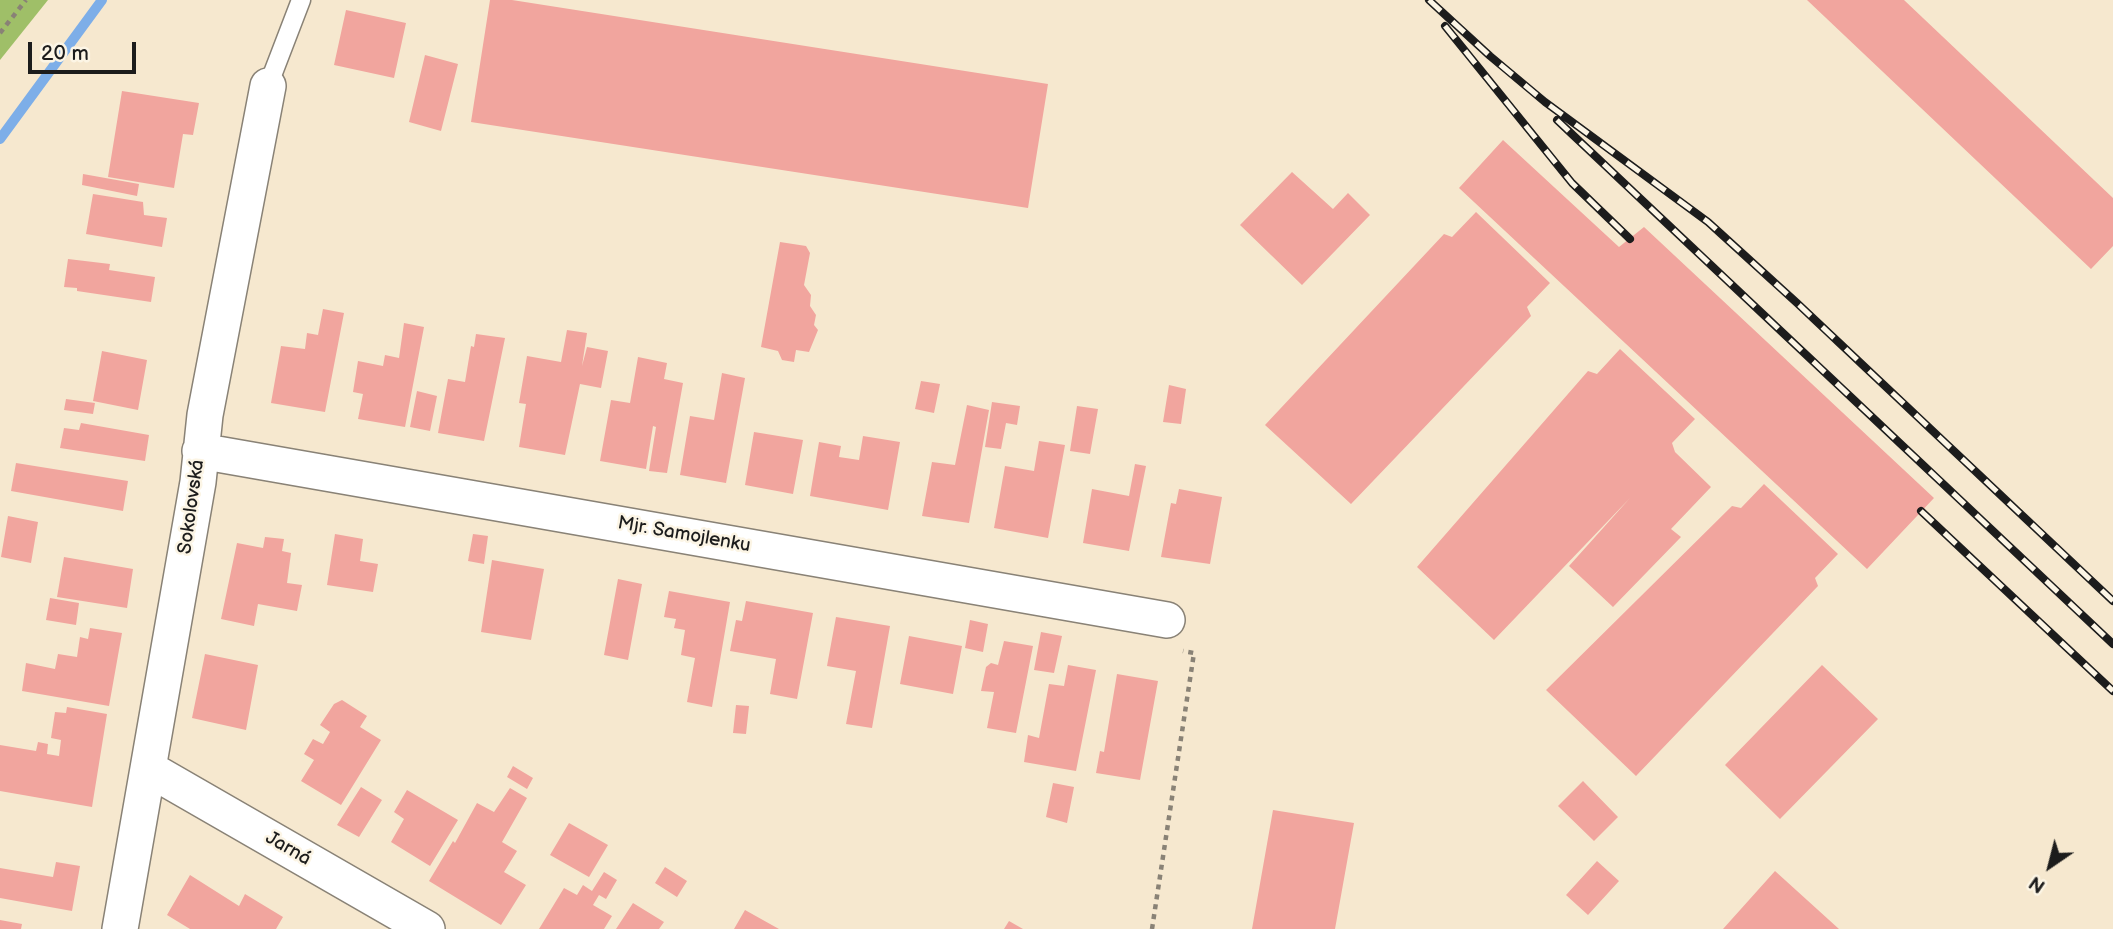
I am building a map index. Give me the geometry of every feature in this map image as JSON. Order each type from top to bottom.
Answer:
[{"type":"street","name":"Sokolovská","points":[[120,929],[198,482],[200,451],[268,86]]},
{"type":"street","name":"Mjr. Samojlenku","points":[[200,451],[1171,635]]},
{"type":"street","name":"Jarná","points":[[149,769],[427,929]]},
{"type":"lane","points":[[268,86],[301,0]]},
{"type":"path","points":[[0,33],[26,0]]},
{"type":"path","points":[[1152,929],[1194,653],[1171,635]]},
{"type":"green space","points":[[0,0],[48,0],[0,60]]},
{"type":"building","points":[[490,0],[512,0],[1048,84],[1028,208],[471,122]]},
{"type":"building","points":[[1807,0],[1904,0],[2113,198],[2113,246],[2091,269]]},
{"type":"building","points":[[346,10],[406,23],[394,78],[334,65]]},
{"type":"building","points":[[425,55],[458,64],[441,131],[409,122]]},
{"type":"building","points":[[122,91],[199,103],[193,135],[183,134],[174,188],[108,177]]},
{"type":"building","points":[[1503,140],[1619,247],[1644,227],[1934,498],[1867,569],[1459,188]]},
{"type":"building","points":[[1292,172],[1333,209],[1348,193],[1370,215],[1302,285],[1240,225]]},
{"type":"building","points":[[83,174],[139,184],[137,196],[82,185]]},
{"type":"building","points":[[93,194],[143,202],[144,215],[167,218],[162,247],[86,234]]},
{"type":"building","points":[[1476,212],[1550,283],[1527,307],[1531,316],[1351,504],[1265,425],[1444,234],[1452,237]]},
{"type":"building","points":[[780,242],[806,246],[810,253],[804,285],[811,295],[810,306],[816,315],[814,325],[818,330],[809,352],[796,350],[794,362],[782,360],[778,351],[761,347]]},
{"type":"building","points":[[68,259],[110,264],[109,270],[155,277],[151,302],[64,287]]},
{"type":"building","points":[[323,309],[344,313],[325,412],[271,403],[281,346],[305,349],[307,333],[318,335]]},
{"type":"building","points":[[404,323],[424,327],[405,427],[358,419],[363,394],[353,392],[358,361],[383,366],[385,355],[399,358]]},
{"type":"building","points":[[567,330],[587,333],[582,366],[587,347],[608,351],[601,388],[580,384],[565,455],[519,447],[526,404],[519,403],[527,356],[561,362]]},
{"type":"building","points":[[476,334],[505,338],[484,441],[438,433],[448,379],[465,382],[471,346],[474,347]]},
{"type":"building","points":[[1620,349],[1695,419],[1672,443],[1675,452],[1711,487],[1671,529],[1681,537],[1613,607],[1569,566],[1630,498],[1494,640],[1417,567],[1588,371],[1597,374]]},
{"type":"building","points":[[102,351],[147,360],[138,410],[93,401]]},
{"type":"building","points":[[638,357],[667,363],[664,379],[683,383],[667,473],[649,471],[656,427],[653,426],[646,469],[600,461],[611,400],[630,403]]},
{"type":"building","points":[[722,373],[745,378],[726,483],[680,475],[690,416],[714,420]]},
{"type":"building","points":[[921,381],[940,384],[934,413],[915,409]]},
{"type":"building","points":[[1169,385],[1186,389],[1181,424],[1163,422]]},
{"type":"building","points":[[417,391],[437,396],[430,431],[410,427]]},
{"type":"building","points":[[66,399],[95,403],[93,414],[64,410]]},
{"type":"building","points":[[992,402],[1020,406],[1017,425],[1006,423],[1001,449],[985,447]]},
{"type":"building","points":[[967,405],[989,410],[969,523],[922,516],[932,462],[955,465]]},
{"type":"building","points":[[1077,406],[1098,409],[1090,454],[1070,451]]},
{"type":"building","points":[[81,423],[149,435],[145,461],[60,448],[64,428],[79,430]]},
{"type":"building","points":[[754,432],[803,440],[793,494],[745,485]]},
{"type":"building","points":[[863,436],[900,442],[888,510],[810,496],[819,442],[841,446],[839,457],[859,460]]},
{"type":"building","points":[[1039,441],[1065,445],[1048,538],[994,528],[1005,466],[1034,471]]},
{"type":"building","points":[[16,463],[128,481],[123,511],[11,491]]},
{"type":"building","points":[[1135,464],[1146,466],[1129,551],[1083,543],[1092,489],[1129,496]]},
{"type":"building","points":[[1764,484],[1838,554],[1815,578],[1818,586],[1636,776],[1546,690],[1732,506],[1741,508]]},
{"type":"building","points":[[1179,489],[1222,497],[1210,564],[1161,557],[1171,503],[1176,504]]},
{"type":"building","points":[[8,516],[38,522],[31,563],[1,557]]},
{"type":"building","points":[[335,534],[363,539],[360,561],[378,564],[373,592],[327,585]]},
{"type":"building","points":[[473,534],[488,536],[484,564],[468,561]]},
{"type":"building","points":[[265,537],[284,539],[282,551],[291,553],[287,583],[302,585],[297,611],[258,604],[254,626],[221,619],[237,543],[263,548]]},
{"type":"building","points":[[64,557],[133,569],[127,608],[57,597]]},
{"type":"building","points":[[492,560],[544,569],[531,640],[481,632]]},
{"type":"building","points":[[618,579],[642,584],[628,660],[604,655]]},
{"type":"building","points":[[669,591],[730,602],[712,707],[687,702],[695,658],[681,655],[685,630],[674,628],[676,619],[664,617]]},
{"type":"building","points":[[50,598],[79,603],[76,625],[46,620]]},
{"type":"building","points":[[746,601],[813,613],[797,699],[770,694],[776,659],[730,651],[736,620],[742,621]]},
{"type":"building","points":[[836,617],[890,626],[872,728],[846,724],[856,671],[827,666]]},
{"type":"building","points":[[970,620],[988,624],[983,652],[965,648]]},
{"type":"building","points":[[90,628],[122,633],[109,706],[22,691],[26,663],[55,669],[58,654],[77,657],[80,637],[88,639]]},
{"type":"building","points":[[1041,632],[1062,636],[1054,673],[1034,670]]},
{"type":"building","points":[[909,636],[962,646],[953,694],[900,684]]},
{"type":"building","points":[[1004,641],[1033,646],[1016,733],[987,728],[994,692],[981,691],[986,667],[991,663],[998,665]]},
{"type":"building","points":[[205,654],[258,665],[246,730],[192,718]]},
{"type":"building","points":[[1068,665],[1096,670],[1076,771],[1024,762],[1028,735],[1039,738],[1049,684],[1064,686]]},
{"type":"building","points":[[1822,665],[1878,719],[1780,819],[1725,765]]},
{"type":"building","points":[[1117,674],[1158,681],[1140,780],[1096,773],[1100,751],[1104,752]]},
{"type":"building","points":[[342,700],[367,716],[360,727],[381,740],[341,805],[301,781],[314,760],[304,754],[313,739],[323,744],[330,732],[320,725],[334,704]]},
{"type":"building","points":[[736,705],[749,706],[746,734],[733,733]]},
{"type":"building","points":[[67,707],[107,714],[92,807],[0,791],[0,745],[36,751],[38,742],[48,744],[47,754],[59,756],[61,740],[51,738],[55,712],[66,713]]},
{"type":"building","points":[[513,766],[533,778],[527,789],[507,777]]},
{"type":"building","points":[[1583,781],[1618,817],[1594,841],[1558,806]]},
{"type":"building","points":[[1053,783],[1074,787],[1067,823],[1046,817]]},
{"type":"building","points":[[361,787],[382,800],[359,837],[337,825]]},
{"type":"building","points":[[510,788],[527,798],[502,842],[517,851],[504,872],[526,885],[501,925],[429,881],[453,841],[455,843],[477,803],[494,812]]},
{"type":"building","points":[[407,790],[458,820],[430,866],[391,842],[404,819],[394,812]]},
{"type":"building","points":[[1273,810],[1354,823],[1335,929],[1252,929]]},
{"type":"building","points":[[569,823],[608,845],[589,877],[550,855]]},
{"type":"building","points":[[1597,861],[1619,881],[1588,915],[1566,895]]},
{"type":"building","points":[[56,862],[80,866],[72,911],[0,898],[0,868],[53,877]]},
{"type":"building","points":[[665,867],[687,881],[677,897],[655,883]]},
{"type":"building","points":[[1775,871],[1839,929],[1723,929]]},
{"type":"building","points":[[604,872],[617,880],[606,899],[599,895],[593,905],[612,916],[604,929],[539,929],[564,888],[577,895],[583,885],[592,891]]},
{"type":"building","points":[[190,875],[239,906],[245,894],[283,917],[276,929],[190,929],[167,915]]},
{"type":"building","points":[[633,903],[664,922],[659,929],[616,929]]},
{"type":"building","points":[[745,910],[779,929],[734,929]]},
{"type":"building","points":[[0,920],[22,924],[21,929],[0,929]]},
{"type":"building","points":[[1009,921],[1023,929],[1004,929]]},
{"type":"waterway","points":[[0,139],[102,0]]},
{"type":"railway","points":[[1429,0],[1545,102],[1708,222],[2113,601]]},
{"type":"railway","points":[[1445,26],[1572,183],[1630,239]]},
{"type":"railway","points":[[1557,120],[2113,644]]},
{"type":"railway","points":[[1921,511],[2113,691]]}]
